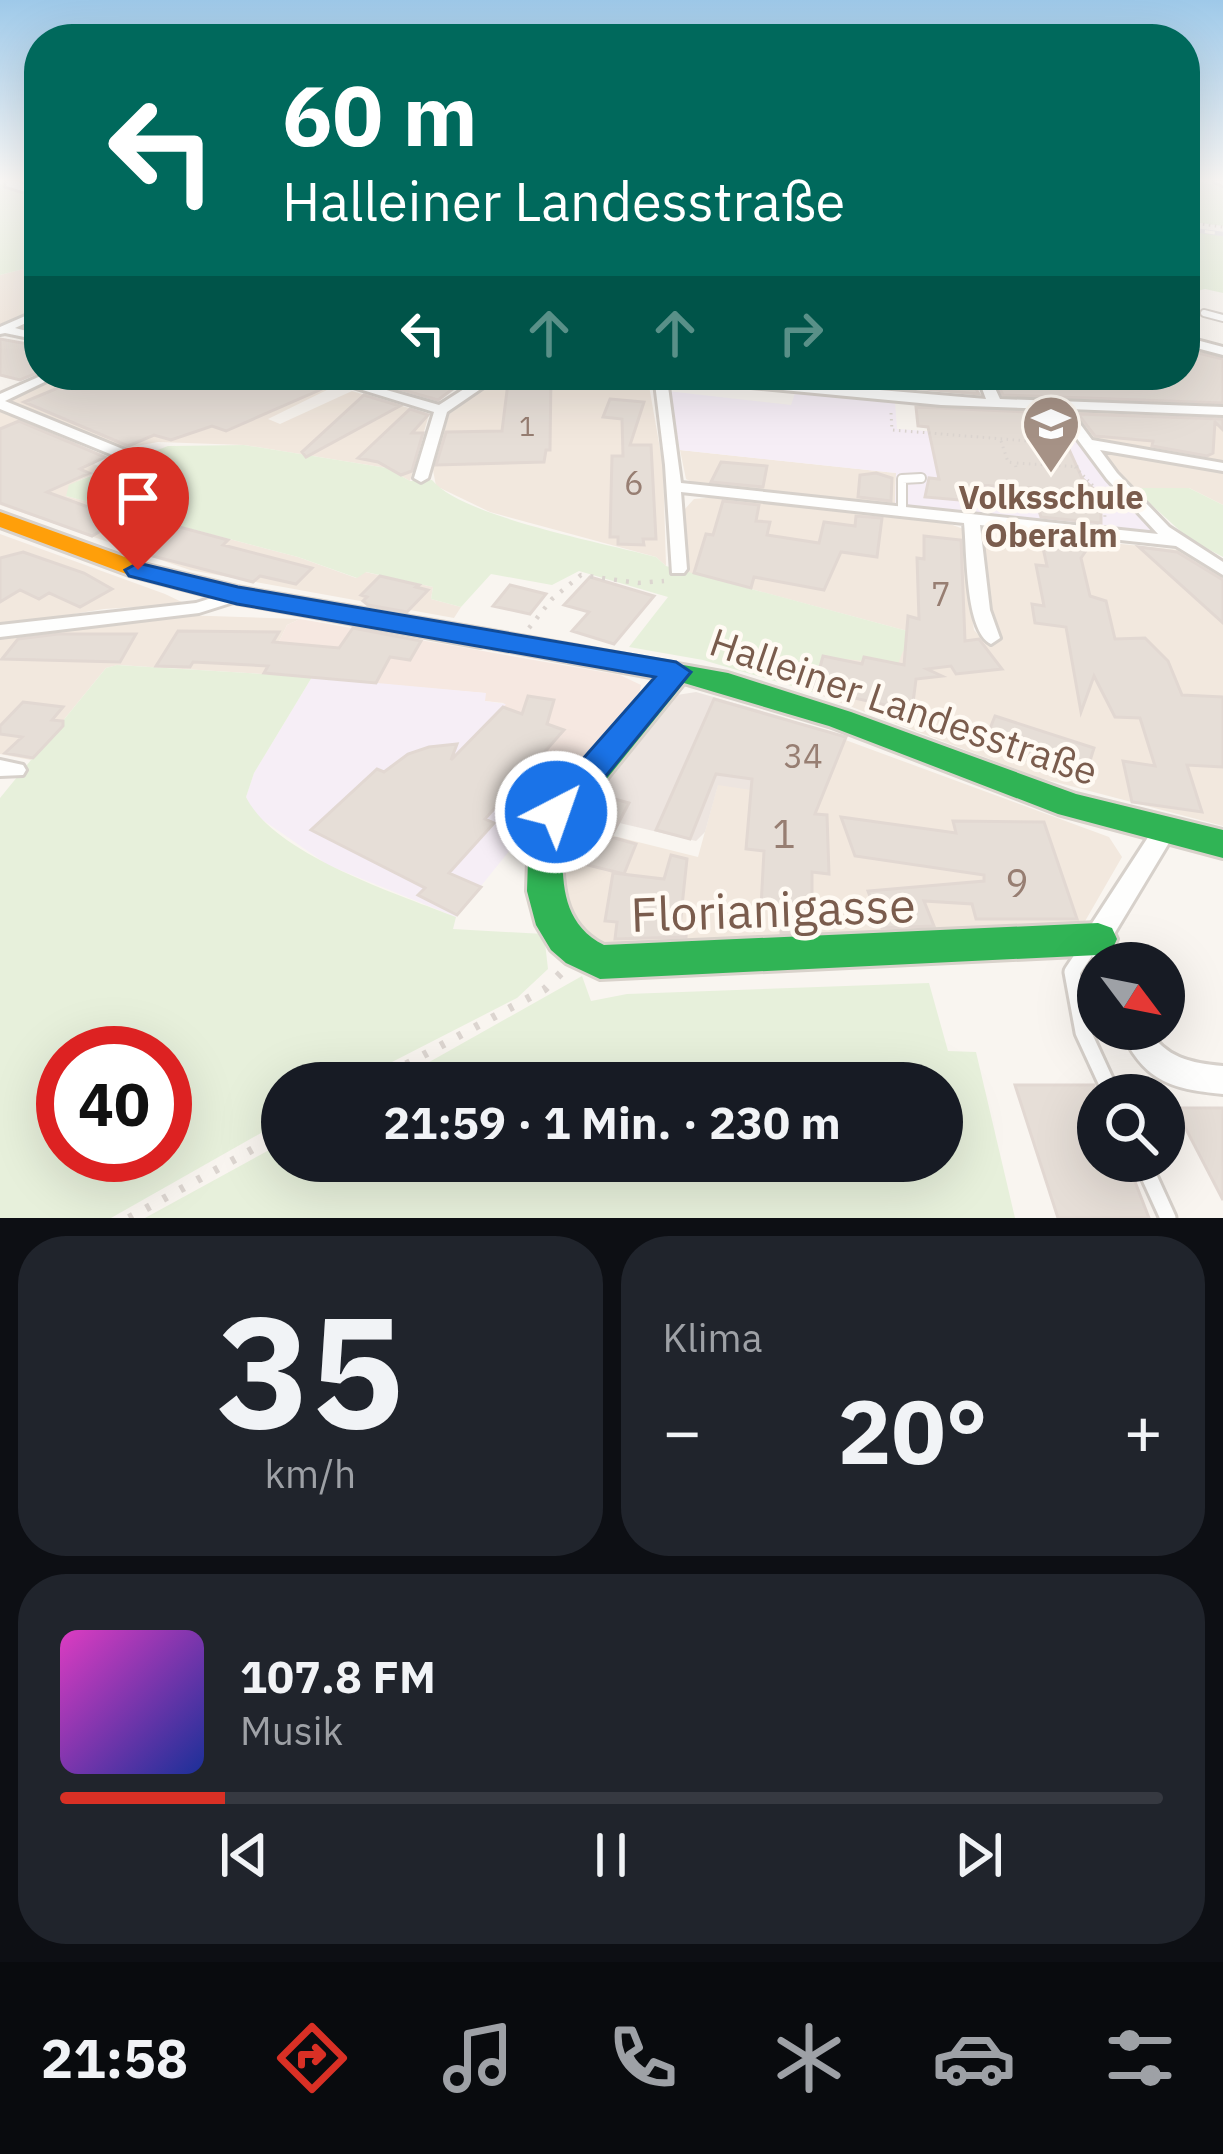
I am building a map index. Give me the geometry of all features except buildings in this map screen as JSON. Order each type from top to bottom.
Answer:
[{"type":"main road","name":"Halleiner Landesstraße","points":[[0,519],[138,570],[237,596],[518,642],[752,690],[1070,805],[1223,844]]},
{"type":"main road","name":"Florianigasse","points":[[676,672],[545,830],[550,914],[560,941],[576,955],[599,962],[1077,952]]},
{"type":"street","points":[[372,390],[441,410]]},
{"type":"street","points":[[421,478],[441,410],[472,390]]},
{"type":"street","points":[[664,390],[678,569]]},
{"type":"street","points":[[820,390],[995,404],[1223,411]]},
{"type":"street","points":[[989,390],[995,404]]},
{"type":"street","points":[[0,401],[125,454]]},
{"type":"street","points":[[1060,407],[1106,468],[1178,542],[1223,570]]},
{"type":"street","points":[[1088,445],[1223,467]]},
{"type":"street","points":[[674,488],[1178,542]]},
{"type":"street","points":[[972,520],[981,610],[991,638]]},
{"type":"street","points":[[0,631],[200,608],[237,596]]},
{"type":"street","points":[[1108,942],[1163,831]]},
{"type":"street","points":[[1147,1050],[1167,1070],[1190,1078],[1223,1080]]},
{"type":"lane","points":[[1204,313],[1223,318]]},
{"type":"lane","points":[[902,512],[902,479],[922,478]]},
{"type":"lane","points":[[1077,969],[1072,972],[1077,999]]},
{"type":"lane","points":[[1152,1182],[1168,1218]]},
{"type":"path","points":[[889,397],[892,430],[1088,445]]},
{"type":"path","points":[[1000,441],[1008,462],[1016,465],[1106,468]]},
{"type":"path","points":[[1075,467],[1104,497],[1106,516],[1100,535]]},
{"type":"path","points":[[518,642],[554,593],[572,577],[594,571],[643,584],[664,581],[678,569]]},
{"type":"path","points":[[410,1062],[545,988],[576,955]]},
{"type":"path","points":[[129,1218],[261,1145]]},
{"type":"shaded area","points":[[24,269],[24,318],[0,328],[0,275]]},
{"type":"shaded area","points":[[1200,347],[1223,353],[1223,408],[1003,400],[997,390],[1200,390]]},
{"type":"shaded area","points":[[31,390],[327,390],[268,419],[280,424],[352,391],[429,414],[410,481],[387,468],[244,445],[158,442],[125,448],[9,401]]},
{"type":"shaded area","points":[[483,390],[650,390],[663,466],[666,566],[656,557],[490,512],[436,486],[433,470],[449,414]]},
{"type":"shaded area","points":[[667,391],[791,405],[795,393],[895,402],[897,429],[1078,441],[1153,529],[1145,535],[895,508],[896,473],[680,450]]},
{"type":"shaded area","points":[[0,411],[106,456],[94,464],[105,469],[78,481],[66,496],[298,557],[356,578],[365,572],[433,587],[431,599],[461,607],[454,618],[190,570],[0,505]]},
{"type":"shaded area","points":[[1071,411],[1223,414],[1223,465],[1091,438]]},
{"type":"shaded area","points":[[680,450],[896,473],[895,508],[698,485],[686,479]]},
{"type":"shaded area","points":[[1114,451],[1223,471],[1223,505],[1189,488],[1133,488],[1105,456]]},
{"type":"shaded area","points":[[717,497],[950,524],[969,531],[971,610],[974,630],[983,640],[998,637],[991,619],[983,530],[1180,550],[1204,561],[1223,578],[1223,826],[1040,778],[812,692],[823,656],[903,651],[926,636],[687,572],[684,510],[694,499]]},
{"type":"shaded area","points":[[0,534],[186,604],[104,609],[0,626]]},
{"type":"shaded area","points":[[180,615],[300,619],[287,625],[263,674],[106,668],[31,760],[0,754],[0,635]]},
{"type":"shaded area","points":[[300,619],[620,675],[641,685],[637,705],[539,814],[440,771],[504,703],[485,701],[485,693],[263,674],[287,625]]},
{"type":"shaded area","points":[[312,677],[486,693],[485,701],[506,704],[440,771],[539,814],[456,917],[328,865],[254,814],[246,797],[254,773]]},
{"type":"shaded area","points":[[696,692],[783,717],[751,790],[718,785],[705,832],[696,841],[577,813],[677,695]]},
{"type":"shaded area","points":[[783,717],[1109,837],[1122,857],[1084,923],[1073,929],[610,953],[570,937],[559,858],[570,825],[698,857],[718,784],[751,789]]},
{"type":"green space","points":[[0,238],[24,238],[24,269],[0,275]]},
{"type":"green space","points":[[1200,238],[1223,238],[1223,293],[1200,290]]},
{"type":"green space","points":[[244,445],[387,468],[410,481],[432,480],[472,506],[503,517],[926,636],[919,648],[903,651],[898,664],[823,657],[812,692],[703,660],[629,647],[668,597],[579,571],[552,585],[491,574],[461,607],[431,599],[433,587],[366,572],[357,578],[298,557],[66,496],[69,485],[168,446]]},
{"type":"green space","points":[[1133,488],[1189,488],[1223,505],[1223,557],[1189,539]]},
{"type":"green space","points":[[106,668],[312,677],[254,773],[246,797],[261,818],[283,837],[340,870],[456,917],[453,929],[544,934],[548,969],[517,998],[392,1062],[261,1062],[261,1133],[192,1172],[192,1026],[36,1026],[36,1182],[174,1182],[111,1218],[0,1218],[0,798]]},
{"type":"green space","points":[[582,976],[591,1001],[627,994],[929,983],[948,1051],[976,1052],[1015,1218],[145,1218],[261,1154],[261,1182],[963,1182],[963,1062],[429,1062]]},
{"type":"traffic: fast","points":[[481,638],[718,680],[840,719],[1070,805],[1223,844]]},
{"type":"traffic: fast","points":[[677,672],[546,830],[549,908],[555,925],[580,952],[600,962],[1098,939]]},
{"type":"traffic: slow","points":[[0,519],[138,570],[237,595],[481,638]]},
{"type":"place","name":"Volksschule Oberalm","points":[[1051,475]]},
{"type":"route","points":[[138,570],[237,596],[676,672],[556,812]]}]
